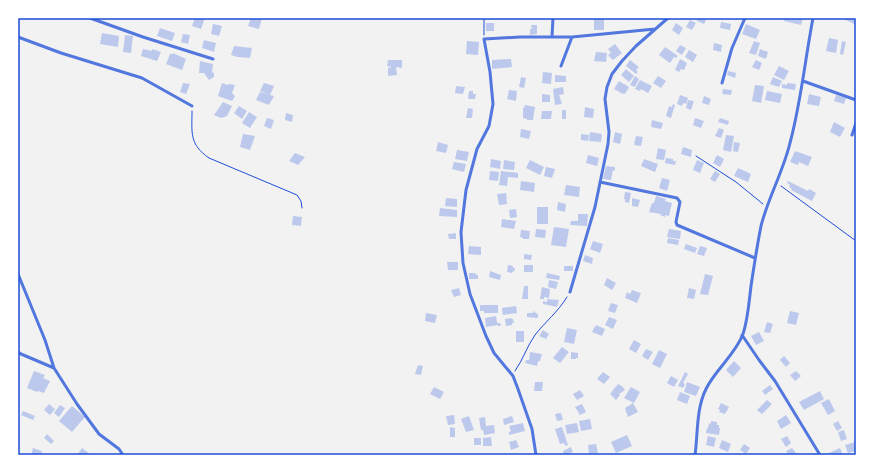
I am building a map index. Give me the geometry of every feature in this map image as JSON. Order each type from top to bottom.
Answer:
[{"type":"street","points":[[90,18],[143,37],[213,59]]},
{"type":"street","points":[[552,37],[553,18]]},
{"type":"street","points":[[570,292],[595,207],[608,144],[609,132],[605,98],[607,87],[612,74],[622,61],[668,18]]},
{"type":"street","points":[[722,83],[732,48],[745,18]]},
{"type":"street","points":[[695,455],[702,399],[707,388],[725,363],[742,335],[747,317],[755,258],[767,207],[777,184],[790,146],[797,116],[813,18]]},
{"type":"street","points":[[536,455],[532,429],[524,405],[512,376],[494,353],[486,336],[470,294],[463,263],[461,232],[466,190],[477,149],[489,126],[493,104],[490,72],[484,39],[572,37],[655,29]]},
{"type":"street","points":[[18,37],[61,53],[142,78],[192,106]]},
{"type":"street","points":[[561,66],[572,37]]},
{"type":"street","points":[[803,81],[856,100]]},
{"type":"street","points":[[852,135],[856,123]]},
{"type":"street","points":[[600,182],[677,198],[680,202],[676,222],[677,225],[755,258]]},
{"type":"street","points":[[18,274],[45,340],[54,368],[77,404],[99,434],[119,449],[123,455]]},
{"type":"street","points":[[742,335],[775,381],[820,455]]},
{"type":"street","points":[[18,352],[54,368]]},
{"type":"path","points":[[484,18],[484,39]]},
{"type":"path","points":[[192,106],[192,138],[201,152],[209,158],[297,195],[301,201],[302,208]]},
{"type":"path","points":[[696,156],[736,182],[767,207]]},
{"type":"path","points":[[777,184],[856,241]]},
{"type":"path","points":[[512,376],[533,337],[561,307],[570,292]]},
{"type":"building","points":[[195,18],[205,18],[201,29],[192,26]]},
{"type":"building","points":[[251,18],[262,18],[259,29],[248,26]]},
{"type":"building","points":[[594,18],[604,18],[604,30],[594,30]]},
{"type":"building","points":[[698,18],[707,18],[704,24],[697,21]]},
{"type":"building","points":[[784,18],[803,18],[801,25],[784,21]]},
{"type":"building","points":[[842,18],[856,18],[856,20],[854,24]]},
{"type":"building","points":[[690,20],[696,23],[692,30],[686,27]]},
{"type":"building","points":[[721,22],[731,24],[730,30],[720,28]]},
{"type":"building","points":[[486,23],[494,23],[494,31],[486,31]]},
{"type":"building","points":[[676,23],[683,28],[679,35],[672,30]]},
{"type":"building","points":[[213,24],[222,26],[219,36],[211,34]]},
{"type":"building","points":[[746,24],[760,30],[756,39],[742,34]]},
{"type":"building","points":[[531,25],[537,25],[537,34],[530,35],[530,29],[532,29]]},
{"type":"building","points":[[160,28],[175,33],[172,41],[157,36]]},
{"type":"building","points":[[102,33],[119,36],[118,47],[100,44]]},
{"type":"building","points":[[183,34],[190,35],[188,44],[181,42]]},
{"type":"building","points":[[125,35],[133,36],[131,53],[123,52]]},
{"type":"building","points":[[829,38],[838,40],[836,53],[826,51]]},
{"type":"building","points":[[204,40],[216,43],[214,52],[202,48]]},
{"type":"building","points":[[467,41],[479,42],[478,55],[466,54]]},
{"type":"building","points":[[754,41],[760,43],[756,55],[749,53]]},
{"type":"building","points":[[842,41],[846,42],[843,55],[840,54]]},
{"type":"building","points":[[714,43],[722,45],[721,52],[713,50]]},
{"type":"building","points":[[615,44],[622,53],[613,60],[608,55],[611,53],[608,49]]},
{"type":"building","points":[[680,45],[686,48],[682,55],[676,51]]},
{"type":"building","points":[[234,46],[252,48],[250,58],[231,55]]},
{"type":"building","points":[[665,47],[678,56],[676,58],[674,57],[670,63],[659,55]]},
{"type":"building","points":[[143,49],[152,51],[152,49],[161,52],[157,61],[141,56]]},
{"type":"building","points":[[760,49],[768,52],[766,59],[758,56]]},
{"type":"building","points":[[689,50],[697,55],[693,62],[685,57]]},
{"type":"building","points":[[596,52],[607,53],[606,62],[594,61]]},
{"type":"building","points":[[173,53],[186,59],[182,70],[166,64],[170,54]]},
{"type":"building","points":[[511,59],[512,67],[492,69],[492,60]]},
{"type":"building","points":[[680,59],[687,63],[684,70],[681,69],[679,72],[675,70]]},
{"type":"building","points":[[388,60],[402,60],[402,68],[396,67],[397,75],[388,76],[388,68],[392,67],[387,66]]},
{"type":"building","points":[[630,60],[639,67],[636,70],[638,72],[636,74],[626,66]]},
{"type":"building","points":[[756,60],[762,63],[759,70],[752,67]]},
{"type":"building","points":[[200,61],[213,64],[212,72],[214,73],[214,77],[209,80],[204,73],[199,73]]},
{"type":"building","points":[[779,66],[789,71],[784,80],[774,75]]},
{"type":"building","points":[[626,69],[634,76],[629,82],[621,75]]},
{"type":"building","points":[[728,71],[736,73],[735,78],[727,75]]},
{"type":"building","points":[[543,72],[552,73],[551,84],[542,83]]},
{"type":"building","points":[[555,75],[566,76],[566,82],[555,82]]},
{"type":"building","points":[[635,76],[639,79],[635,87],[630,85]]},
{"type":"building","points":[[658,76],[666,81],[661,88],[653,83]]},
{"type":"building","points":[[521,77],[526,78],[524,88],[519,87]]},
{"type":"building","points":[[773,77],[782,81],[779,87],[770,84]]},
{"type":"building","points":[[640,80],[652,86],[648,93],[641,89],[640,91],[635,89]]},
{"type":"building","points":[[619,81],[629,87],[625,94],[614,89]]},
{"type":"building","points":[[183,83],[190,84],[186,94],[180,92]]},
{"type":"building","points":[[222,83],[235,85],[232,93],[235,96],[232,101],[218,96]]},
{"type":"building","points":[[264,83],[274,86],[270,95],[274,96],[269,105],[256,100],[260,92],[268,94],[260,91]]},
{"type":"building","points":[[787,83],[796,84],[795,90],[782,88],[782,84],[787,85]]},
{"type":"building","points":[[755,85],[764,86],[761,103],[752,101]]},
{"type":"building","points":[[456,86],[465,87],[463,94],[455,93]]},
{"type":"building","points":[[563,87],[564,94],[559,95],[562,104],[555,105],[553,89]]},
{"type":"building","points":[[723,89],[732,90],[731,95],[722,94]]},
{"type":"building","points":[[509,90],[517,91],[516,101],[507,99]]},
{"type":"building","points":[[469,91],[473,91],[473,94],[476,94],[475,99],[468,99]]},
{"type":"building","points":[[767,91],[782,94],[780,103],[765,100]]},
{"type":"building","points":[[542,94],[550,95],[550,102],[542,102]]},
{"type":"building","points":[[809,94],[821,97],[819,106],[807,104]]},
{"type":"building","points":[[680,95],[688,98],[686,104],[683,103],[682,106],[677,104]]},
{"type":"building","points":[[836,95],[846,98],[844,104],[834,101]]},
{"type":"building","points":[[704,96],[711,99],[709,105],[702,103]]},
{"type":"building","points":[[688,100],[694,101],[691,110],[686,108]]},
{"type":"building","points":[[223,102],[232,106],[227,116],[221,118],[214,115]]},
{"type":"building","points":[[673,104],[675,105],[671,118],[666,116],[669,106],[672,107]]},
{"type":"building","points":[[525,105],[535,107],[533,120],[523,118],[523,108]]},
{"type":"building","points":[[239,106],[247,111],[242,119],[234,113]]},
{"type":"building","points":[[585,107],[594,109],[593,118],[584,117]]},
{"type":"building","points":[[468,108],[473,109],[472,118],[466,118]]},
{"type":"building","points":[[562,110],[566,110],[566,119],[562,119]]},
{"type":"building","points":[[542,111],[552,111],[551,119],[541,119]]},
{"type":"building","points":[[249,112],[257,117],[250,128],[242,123]]},
{"type":"building","points":[[286,113],[293,115],[292,122],[285,120]]},
{"type":"building","points":[[267,118],[274,120],[271,129],[264,126]]},
{"type":"building","points":[[695,118],[704,121],[701,128],[693,125]]},
{"type":"building","points":[[720,118],[729,121],[728,125],[718,122]]},
{"type":"building","points":[[652,120],[663,123],[661,129],[651,127]]},
{"type":"building","points":[[834,122],[845,128],[840,137],[830,132]]},
{"type":"building","points":[[719,128],[724,130],[721,138],[715,136]]},
{"type":"building","points":[[521,129],[531,131],[529,139],[520,137]]},
{"type":"building","points":[[590,132],[602,134],[601,142],[589,141]]},
{"type":"building","points":[[615,132],[622,134],[620,144],[613,142]]},
{"type":"building","points":[[243,134],[255,136],[250,150],[240,147]]},
{"type":"building","points":[[581,134],[589,135],[588,141],[581,140]]},
{"type":"building","points":[[726,135],[734,136],[731,152],[723,150]]},
{"type":"building","points":[[636,136],[643,137],[641,146],[634,145]]},
{"type":"building","points":[[438,142],[448,145],[446,153],[436,151]]},
{"type":"building","points":[[734,142],[740,143],[738,152],[733,151]]},
{"type":"building","points":[[683,147],[692,150],[691,157],[681,154]]},
{"type":"building","points":[[658,148],[666,150],[664,160],[656,159]]},
{"type":"building","points":[[457,150],[469,152],[467,161],[455,159]]},
{"type":"building","points":[[795,151],[812,157],[808,166],[799,162],[798,165],[790,162]]},
{"type":"building","points":[[295,153],[305,157],[298,165],[289,161]]},
{"type":"building","points":[[588,155],[599,158],[597,166],[586,163]]},
{"type":"building","points":[[717,155],[724,159],[720,167],[713,163]]},
{"type":"building","points":[[666,158],[676,161],[675,165],[665,163]]},
{"type":"building","points":[[491,159],[501,161],[500,169],[490,167]]},
{"type":"building","points":[[644,159],[658,164],[655,172],[641,166]]},
{"type":"building","points":[[504,160],[515,162],[514,170],[503,169]]},
{"type":"building","points":[[530,160],[544,167],[540,175],[526,168]]},
{"type":"building","points":[[697,160],[704,163],[700,173],[693,170]]},
{"type":"building","points":[[454,162],[466,164],[464,172],[452,169]]},
{"type":"building","points":[[606,166],[615,167],[611,180],[603,179]]},
{"type":"building","points":[[546,167],[555,169],[552,178],[544,176]]},
{"type":"building","points":[[738,168],[751,174],[748,182],[734,176]]},
{"type":"building","points":[[490,171],[499,172],[498,181],[489,180]]},
{"type":"building","points":[[501,171],[518,173],[518,178],[508,177],[507,186],[499,185]]},
{"type":"building","points":[[715,171],[720,174],[715,182],[710,179]]},
{"type":"building","points":[[662,178],[670,180],[667,191],[659,188]]},
{"type":"building","points":[[521,181],[535,183],[534,192],[520,190]]},
{"type":"building","points":[[788,181],[808,191],[809,189],[816,193],[812,201],[791,190],[792,189],[789,187],[790,185],[787,183]]},
{"type":"building","points":[[566,185],[580,187],[579,197],[564,195]]},
{"type":"building","points":[[625,192],[631,193],[629,203],[625,202]]},
{"type":"building","points":[[506,193],[507,204],[499,205],[497,194]]},
{"type":"building","points":[[656,196],[666,199],[665,201],[672,203],[669,216],[665,215],[665,217],[660,215],[661,214],[649,212]]},
{"type":"building","points":[[446,198],[457,199],[457,207],[445,206]]},
{"type":"building","points":[[632,198],[640,200],[638,207],[632,206]]},
{"type":"building","points":[[558,202],[566,204],[565,212],[557,210]]},
{"type":"building","points":[[537,207],[548,207],[548,224],[537,224]]},
{"type":"building","points":[[440,208],[457,210],[457,217],[439,216]]},
{"type":"building","points":[[516,209],[517,217],[510,218],[509,210]]},
{"type":"building","points":[[578,214],[588,214],[587,226],[570,225],[571,221],[578,221]]},
{"type":"building","points":[[293,216],[302,217],[301,226],[292,225]]},
{"type":"building","points":[[502,219],[516,221],[514,229],[501,227]]},
{"type":"building","points":[[554,227],[569,229],[566,247],[551,245]]},
{"type":"building","points":[[536,229],[546,230],[545,238],[535,237]]},
{"type":"building","points":[[669,229],[681,231],[680,239],[667,237]]},
{"type":"building","points":[[521,230],[530,231],[529,239],[523,239],[520,237]]},
{"type":"building","points":[[456,233],[456,239],[449,239],[448,234]]},
{"type":"building","points":[[668,238],[679,240],[678,245],[667,243]]},
{"type":"building","points":[[593,241],[603,244],[600,253],[590,249]]},
{"type":"building","points":[[686,244],[697,248],[695,253],[684,249]]},
{"type":"building","points":[[469,246],[481,247],[481,255],[468,254]]},
{"type":"building","points":[[700,246],[707,248],[704,256],[697,254]]},
{"type":"building","points":[[524,254],[532,255],[531,260],[524,259]]},
{"type":"building","points":[[585,255],[593,258],[592,264],[583,261]]},
{"type":"building","points":[[447,262],[458,262],[458,270],[448,270]]},
{"type":"building","points":[[508,265],[515,268],[514,272],[507,272]]},
{"type":"building","points":[[524,265],[533,265],[533,272],[524,272]]},
{"type":"building","points":[[564,266],[573,266],[573,271],[564,271]]},
{"type":"building","points":[[490,271],[501,275],[500,280],[489,277]]},
{"type":"building","points":[[469,273],[476,273],[475,274],[478,275],[478,279],[469,279]]},
{"type":"building","points":[[547,273],[560,276],[559,280],[546,278]]},
{"type":"building","points":[[705,274],[713,276],[708,295],[700,294]]},
{"type":"building","points":[[607,278],[616,283],[612,290],[604,285]]},
{"type":"building","points":[[549,280],[558,282],[556,289],[548,287]]},
{"type":"building","points":[[524,286],[528,286],[528,299],[522,299]]},
{"type":"building","points":[[542,287],[550,289],[549,298],[544,297],[544,299],[540,299]]},
{"type":"building","points":[[459,288],[461,295],[454,297],[451,290]]},
{"type":"building","points":[[689,288],[696,290],[694,299],[687,298]]},
{"type":"building","points":[[632,290],[641,293],[637,303],[625,298],[627,292],[630,294]]},
{"type":"building","points":[[547,299],[559,300],[557,307],[543,304],[543,301],[547,302]]},
{"type":"building","points":[[611,303],[618,305],[615,313],[608,311]]},
{"type":"building","points":[[480,305],[498,305],[498,313],[484,313],[484,311],[480,311]]},
{"type":"building","points":[[516,306],[517,313],[503,315],[502,308]]},
{"type":"building","points":[[533,311],[538,314],[538,318],[527,317],[527,313],[533,313]]},
{"type":"building","points":[[790,311],[799,313],[796,325],[787,323]]},
{"type":"building","points":[[426,313],[437,315],[435,323],[425,321]]},
{"type":"building","points":[[496,316],[497,323],[500,323],[501,326],[486,327],[485,318]]},
{"type":"building","points":[[609,317],[617,320],[613,329],[605,325]]},
{"type":"building","points":[[505,319],[513,319],[514,323],[506,326]]},
{"type":"building","points":[[767,322],[773,324],[770,333],[764,332]]},
{"type":"building","points":[[596,325],[605,329],[602,336],[592,332]]},
{"type":"building","points":[[567,328],[577,330],[574,344],[564,342]]},
{"type":"building","points":[[543,330],[549,334],[546,339],[539,336]]},
{"type":"building","points":[[516,331],[524,331],[524,342],[516,342]]},
{"type":"building","points":[[759,332],[764,341],[756,345],[751,336]]},
{"type":"building","points":[[634,340],[641,344],[636,353],[629,349]]},
{"type":"building","points":[[562,347],[569,352],[560,363],[553,358]]},
{"type":"building","points":[[646,349],[653,352],[648,360],[642,356]]},
{"type":"building","points":[[659,350],[667,354],[660,368],[652,364]]},
{"type":"building","points":[[530,352],[542,354],[537,366],[525,363],[526,360],[529,360]]},
{"type":"building","points":[[571,352],[578,353],[578,358],[571,359]]},
{"type":"building","points":[[784,356],[790,363],[786,367],[780,360]]},
{"type":"building","points":[[734,361],[741,368],[733,377],[726,370]]},
{"type":"building","points":[[418,365],[423,366],[421,375],[415,374]]},
{"type":"building","points":[[34,371],[45,375],[43,378],[50,381],[44,393],[27,388]]},
{"type":"building","points":[[796,371],[801,376],[795,381],[790,375]]},
{"type":"building","points":[[603,372],[610,377],[604,384],[597,379]]},
{"type":"building","points":[[685,372],[688,374],[683,383],[685,384],[683,388],[678,386]]},
{"type":"building","points":[[671,376],[678,380],[674,387],[667,383]]},
{"type":"building","points":[[535,382],[543,382],[542,391],[534,391]]},
{"type":"building","points":[[687,382],[700,387],[696,396],[684,392]]},
{"type":"building","points":[[618,384],[625,390],[619,394],[620,395],[616,400],[610,394]]},
{"type":"building","points":[[770,385],[773,389],[765,395],[762,391]]},
{"type":"building","points":[[434,387],[444,392],[440,399],[430,394]]},
{"type":"building","points":[[631,387],[640,392],[634,403],[624,398]]},
{"type":"building","points":[[580,390],[584,396],[577,400],[573,394]]},
{"type":"building","points":[[820,391],[824,399],[804,410],[799,402]]},
{"type":"building","points":[[680,392],[690,396],[687,404],[677,400]]},
{"type":"building","points":[[829,399],[835,411],[828,415],[821,403]]},
{"type":"building","points":[[767,400],[772,404],[762,414],[757,410]]},
{"type":"building","points":[[633,403],[638,412],[628,417],[625,408]]},
{"type":"building","points":[[721,403],[729,407],[725,414],[719,412],[720,410],[718,409]]},
{"type":"building","points":[[49,404],[55,409],[50,415],[44,410]]},
{"type":"building","points":[[582,404],[586,412],[580,415],[575,407]]},
{"type":"building","points":[[60,405],[65,408],[59,417],[54,413]]},
{"type":"building","points":[[72,406],[85,417],[72,432],[59,421]]},
{"type":"building","points":[[23,411],[35,416],[33,420],[21,415]]},
{"type":"building","points":[[561,413],[563,420],[557,421],[555,414]]},
{"type":"building","points":[[454,415],[455,424],[448,425],[446,416]]},
{"type":"building","points":[[786,415],[791,423],[781,429],[777,421]]},
{"type":"building","points":[[469,416],[474,430],[466,432],[461,419]]},
{"type":"building","points":[[512,416],[514,422],[504,425],[503,419]]},
{"type":"building","points":[[485,417],[486,426],[494,425],[495,433],[484,435],[483,430],[481,430],[479,418]]},
{"type":"building","points":[[590,419],[592,429],[581,431],[579,421]]},
{"type":"building","points":[[711,421],[717,422],[717,425],[719,425],[719,435],[706,433]]},
{"type":"building","points":[[838,421],[842,428],[837,431],[833,424]]},
{"type":"building","points":[[523,423],[525,431],[509,435],[509,432],[511,431],[509,426]]},
{"type":"building","points":[[577,423],[579,432],[567,434],[565,425]]},
{"type":"building","points":[[450,427],[455,428],[455,437],[450,437]]},
{"type":"building","points":[[562,427],[568,445],[565,446],[564,443],[560,444],[555,429]]},
{"type":"building","points":[[844,430],[847,439],[841,441],[838,432]]},
{"type":"building","points":[[47,434],[54,441],[51,444],[44,438]]},
{"type":"building","points":[[627,435],[632,446],[616,453],[611,442]]},
{"type":"building","points":[[708,436],[716,438],[714,447],[706,445]]},
{"type":"building","points":[[787,436],[791,443],[786,447],[781,439]]},
{"type":"building","points":[[491,437],[492,446],[483,446],[483,438]]},
{"type":"building","points":[[474,438],[481,438],[481,445],[474,445]]},
{"type":"building","points":[[516,440],[519,447],[511,450],[509,442]]},
{"type":"building","points":[[722,440],[731,444],[728,452],[719,448]]},
{"type":"building","points":[[855,442],[856,451],[848,453],[845,445]]},
{"type":"building","points":[[596,444],[598,453],[589,454],[588,445]]},
{"type":"building","points":[[744,444],[750,448],[746,454],[740,450]]},
{"type":"building","points":[[571,447],[573,452],[564,455],[563,451]]},
{"type":"building","points":[[33,448],[42,451],[41,455],[31,455]]},
{"type":"building","points":[[82,448],[91,455],[79,455],[78,454]]},
{"type":"building","points":[[792,448],[796,453],[789,455],[786,451]]},
{"type":"building","points":[[840,448],[843,455],[827,454]]}]
